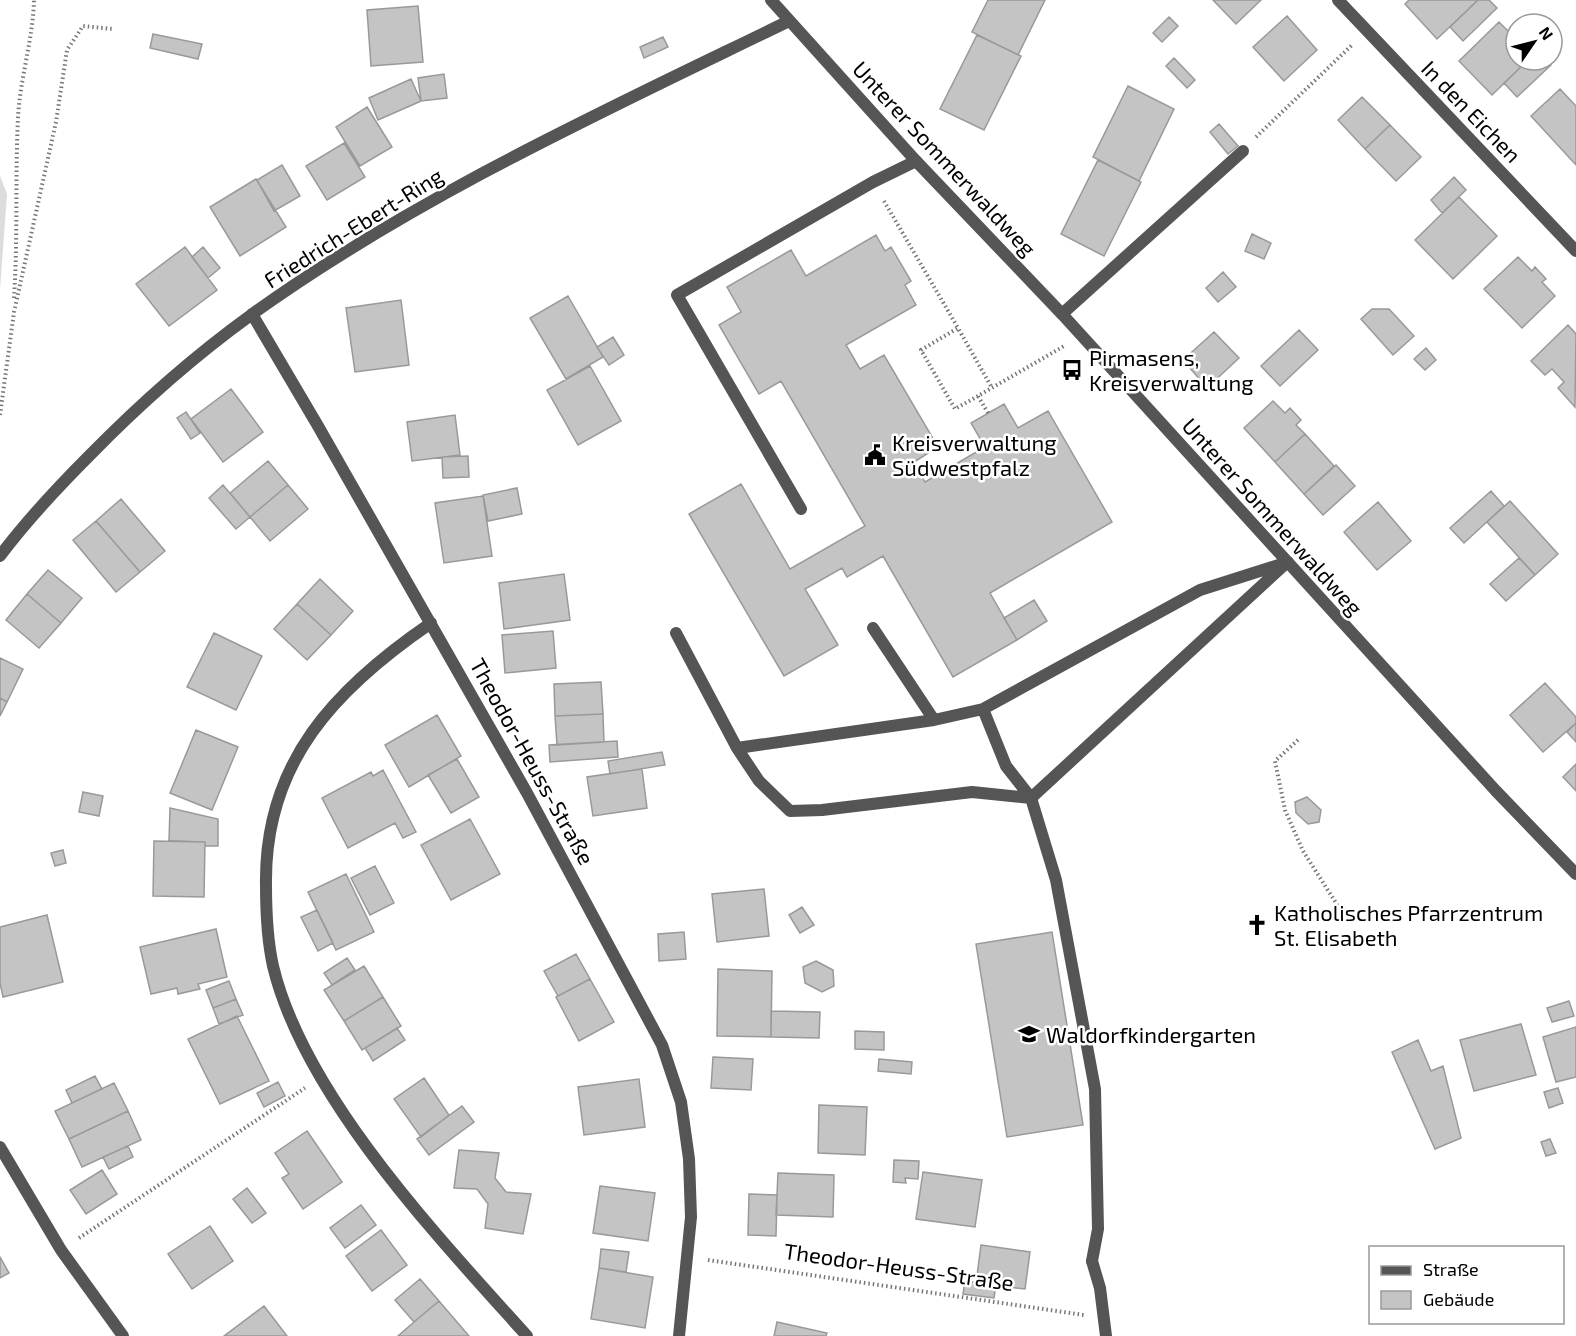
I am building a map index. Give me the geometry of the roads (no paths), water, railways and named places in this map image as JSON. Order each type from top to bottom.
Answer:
[{"type":"street","name":"Unterer Sommerwaldweg","points":[[771,0],[916,160],[1062,314],[1488,783],[1576,874]]},
{"type":"street","name":"In den Eichen","points":[[1338,0],[1576,251]]},
{"type":"street","name":"Friedrich-Ebert-Ring","points":[[0,556],[69,476],[127,418],[186,365],[252,314],[379,232],[445,194],[789,21]]},
{"type":"street","points":[[1062,314],[1243,151]]},
{"type":"street","points":[[801,509],[677,296],[873,182],[916,160]]},
{"type":"street","name":"Theodor-Heuss-Straße","points":[[252,314],[431,623],[627,975],[662,1045],[681,1102],[689,1159],[691,1217],[679,1336]]},
{"type":"street","points":[[737,748],[934,720],[983,709],[1200,590],[1288,562]]},
{"type":"street","points":[[676,633],[737,748],[759,781],[790,811],[822,810],[972,792],[1031,798],[1288,562]]},
{"type":"street","points":[[431,623],[387,653],[351,685],[297,753],[280,792],[271,827],[266,870],[266,923],[273,966],[286,1005],[321,1077],[370,1148],[426,1222],[527,1336]]},
{"type":"street","points":[[873,628],[934,720]]},
{"type":"street","points":[[983,709],[1006,766],[1031,798],[1056,879],[1095,1089],[1098,1229],[1092,1261],[1105,1318],[1106,1336]]},
{"type":"street","points":[[0,1147],[61,1250],[123,1336]]},
{"type":"place","name":"Pirmasens, Kreisverwaltung","points":[[1072,370]]},
{"type":"place","name":"Kreisverwaltung Südwestpfalz","points":[[875,455]]},
{"type":"place","name":"Katholisches Pfarrzentrum St. Elisabeth","points":[[1257,925]]},
{"type":"place","name":"Waldorfkindergarten","points":[[1029,1034]]}]
